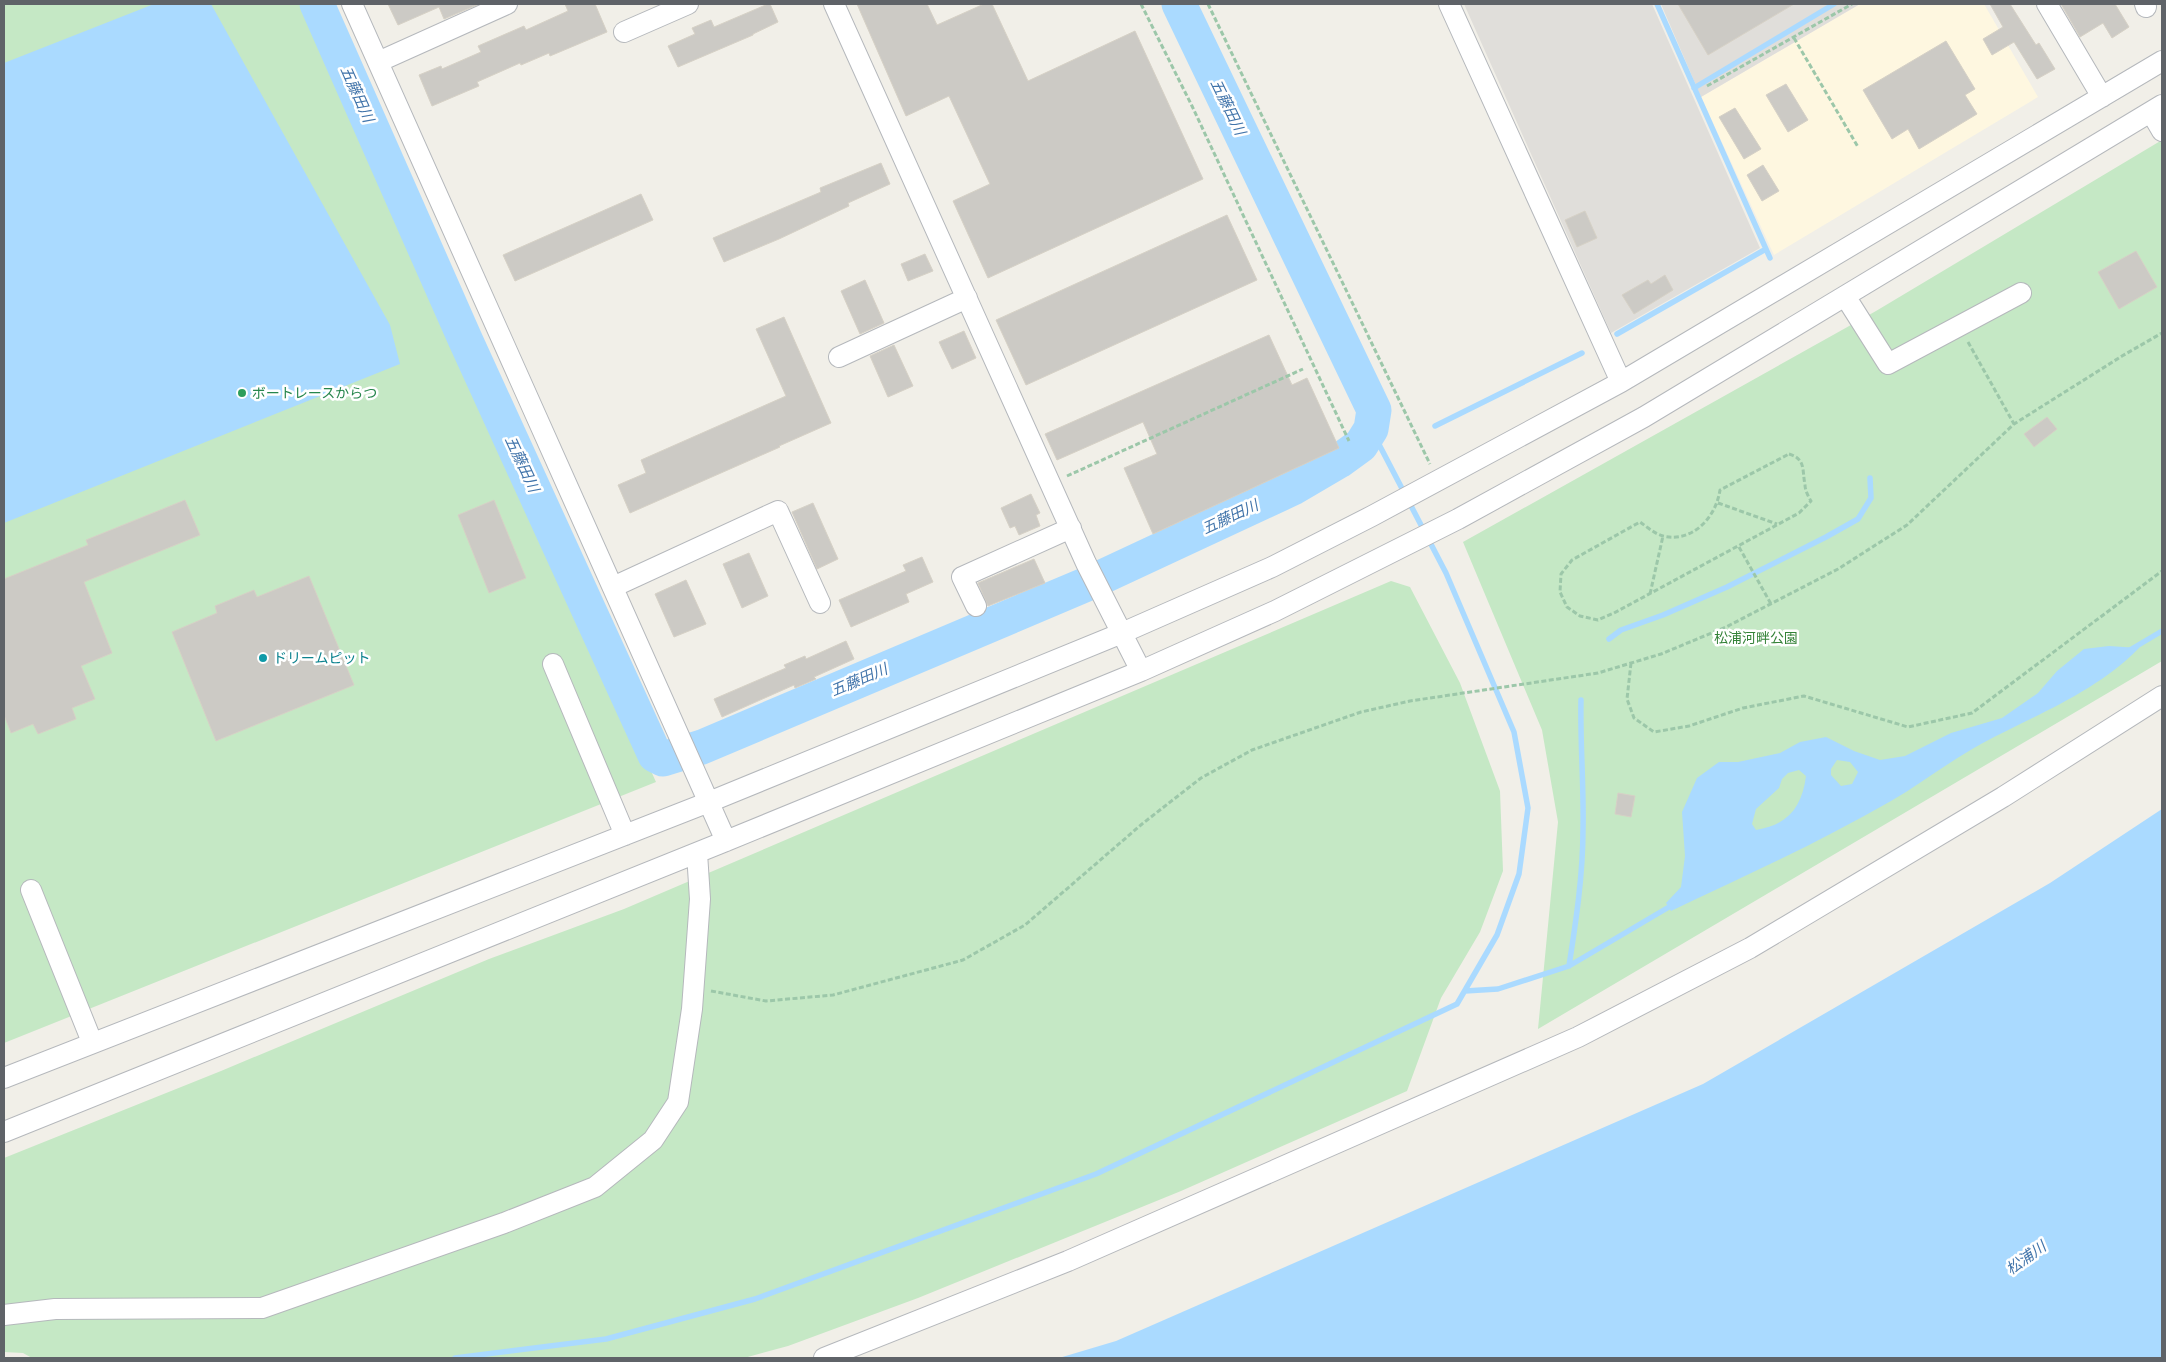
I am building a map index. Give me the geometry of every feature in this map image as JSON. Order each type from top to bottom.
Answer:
[{"type":"street","points":[[352,4],[726,841]]},
{"type":"street","points":[[624,32],[688,4]]},
{"type":"street","points":[[834,4],[1086,563],[1141,671]]},
{"type":"street","points":[[1449,4],[1621,382]]},
{"type":"street","points":[[2047,4],[2102,97]]},
{"type":"street","points":[[378,62],[497,6]]},
{"type":"street","points":[[4,1078],[709,802],[1122,633],[1272,567],[1372,516],[1621,382],[2162,61]]},
{"type":"street","points":[[4,1132],[697,853],[1141,671],[1275,611],[1458,519],[1644,417],[2156,109],[2162,131]]},
{"type":"street","points":[[1845,296],[1888,364],[2020,293]]},
{"type":"street","points":[[839,357],[966,298]]},
{"type":"street","points":[[613,587],[778,511],[820,603]]},
{"type":"street","points":[[976,606],[962,577],[1070,528]]},
{"type":"street","points":[[553,664],[625,835]]},
{"type":"street","points":[[824,1358],[1068,1261],[1578,1037],[1750,948],[2003,797],[2162,696]]},
{"type":"street","points":[[4,1315],[54,1309],[262,1308],[504,1223],[595,1187],[653,1140],[678,1102],[693,988],[700,899],[697,853]]},
{"type":"street","points":[[32,890],[92,1042]]},
{"type":"path","points":[[1141,4],[1192,106],[1349,441]]},
{"type":"path","points":[[1208,4],[1438,481]]},
{"type":"path","points":[[1707,86],[1852,4]]},
{"type":"path","points":[[1794,38],[1858,147]]},
{"type":"path","points":[[1959,326],[2014,424]]},
{"type":"path","points":[[693,988],[766,1000],[833,995],[963,960],[1025,925],[1142,824],[1201,778],[1252,750],[1361,712],[1410,701],[1598,674],[1661,654],[1726,627],[1838,569],[1907,525],[2014,424],[2162,333]]},
{"type":"path","points":[[1050,483],[1303,368]]},
{"type":"path","points":[[1789,454],[1797,456],[1802,463],[1805,487],[1811,501],[1799,513],[1778,524],[1650,595],[1598,620],[1580,616],[1567,606],[1560,592],[1560,574],[1572,560],[1640,522],[1663,536],[1676,536],[1693,531],[1709,520],[1718,502],[1720,490],[1789,454]]},
{"type":"path","points":[[1718,502],[1778,524]]},
{"type":"path","points":[[1650,595],[1663,536]]},
{"type":"path","points":[[1739,547],[1771,604]]},
{"type":"path","points":[[1631,664],[1627,698],[1634,718],[1654,732],[1689,726],[1743,708],[1804,696],[1908,727],[1972,713],[2162,571]]},
{"type":"shaded area","points":[[1464,4],[1652,4],[1760,248],[1611,333]]},
{"type":"shaded area","points":[[1661,4],[1860,4],[1701,97]]},
{"type":"shaded area","points":[[1860,4],[1984,4],[2038,97],[1774,255],[1701,97]]},
{"type":"green space","name":"ボートレースからつ","points":[[4,4],[305,4],[656,782],[4,1043]]},
{"type":"green space","name":"松浦河畔公園","points":[[2162,140],[2162,661],[1538,1029],[1558,822],[1542,730],[1463,542],[1876,311]]},
{"type":"green space","points":[[1391,581],[1410,587],[1460,683],[1500,791],[1503,871],[1480,932],[1441,998],[1407,1091],[1181,1191],[918,1298],[788,1346],[744,1358],[32,1358],[23,1353],[4,1352],[4,1158],[221,1071],[489,959],[624,909]]},
{"type":"water","points":[[154,4],[211,4],[390,325],[400,364],[4,523],[4,63]]},
{"type":"water","points":[[2109,646],[2139,648],[2122,664],[2084,691],[1981,744],[1902,794],[1837,831],[1671,911],[1666,903],[1681,887],[1685,856],[1682,812],[1697,778],[1719,762],[1738,762],[1780,753],[1800,742],[1826,737],[1854,751],[1880,760],[1905,756],[1951,733],[2002,718],[2038,693],[2057,671],[2084,649]],"holes":[[[1837,760],[1850,762],[1858,772],[1852,784],[1841,786],[1831,775],[1831,769]],[[1799,770],[1806,776],[1797,805],[1785,819],[1777,824],[1756,830],[1752,824],[1756,809],[1779,788],[1782,779],[1788,773]]]},
{"type":"water","name":"松浦川","points":[[2162,809],[2162,1358],[1059,1358],[1116,1341],[1703,1084],[2050,883]]},
{"type":"building","points":[[388,4],[479,4],[444,19],[439,7],[398,25]]},
{"type":"building","points":[[565,4],[595,4],[607,32],[550,56],[549,53],[521,65],[520,63],[477,82],[479,86],[432,106],[419,75],[441,66],[442,69],[481,52],[478,46],[524,26],[526,30],[568,11]]},
{"type":"building","points":[[770,4],[778,22],[753,35],[678,67],[668,46],[695,34],[692,28],[711,20],[714,27]]},
{"type":"building","points":[[857,4],[927,4],[937,25],[984,4],[992,4],[1028,81],[1135,31],[1203,179],[988,278],[953,201],[990,184],[949,96],[906,116]]},
{"type":"building","points":[[1678,4],[1794,4],[1708,55]]},
{"type":"building","points":[[1990,4],[2010,4],[2036,45],[2039,43],[2055,69],[2037,79],[2014,42],[1992,55],[1983,39],[2003,27]]},
{"type":"building","points":[[2061,4],[2115,4],[2129,27],[2112,38],[2103,23],[2080,37]]},
{"type":"building","points":[[1946,41],[1975,89],[1965,95],[1977,114],[1919,149],[1908,129],[1892,139],[1863,90]]},
{"type":"building","points":[[1786,84],[1808,120],[1788,132],[1766,95]]},
{"type":"building","points":[[1735,108],[1761,149],[1744,159],[1719,117]]},
{"type":"building","points":[[881,163],[890,184],[848,203],[849,206],[779,239],[724,262],[713,238],[821,192],[820,188]]},
{"type":"building","points":[[1763,165],[1779,191],[1762,201],[1747,175]]},
{"type":"building","points":[[641,194],[653,220],[515,281],[503,255]]},
{"type":"building","points":[[1585,211],[1597,238],[1577,247],[1565,220]]},
{"type":"building","points":[[1227,215],[1257,280],[1026,385],[996,320]]},
{"type":"building","points":[[2136,251],[2157,287],[2119,309],[2098,272]]},
{"type":"building","points":[[925,254],[933,271],[908,281],[901,264]]},
{"type":"building","points":[[1665,275],[1673,290],[1634,314],[1622,295],[1648,280],[1651,284]]},
{"type":"building","points":[[865,280],[884,323],[860,334],[841,291]]},
{"type":"building","points":[[784,317],[831,423],[630,513],[618,485],[646,473],[641,460],[786,396],[756,329]]},
{"type":"building","points":[[964,331],[976,358],[952,369],[939,342]]},
{"type":"building","points":[[1269,335],[1292,385],[1307,378],[1339,448],[1153,534],[1124,468],[1157,454],[1143,422],[1057,460],[1045,434]]},
{"type":"building","points":[[894,345],[913,386],[888,397],[870,356]]},
{"type":"building","points":[[2047,417],[2057,429],[2034,447],[2024,434]]},
{"type":"building","points":[[1031,494],[1040,513],[1036,515],[1040,526],[1019,535],[1015,526],[1010,528],[1001,508]]},
{"type":"building","points":[[185,500],[200,535],[84,582],[112,653],[81,666],[95,699],[72,708],[76,719],[38,734],[33,724],[11,733],[4,715],[4,579],[88,545],[86,540]]},
{"type":"building","points":[[494,500],[526,578],[489,593],[458,515]]},
{"type":"building","points":[[813,503],[838,559],[817,569],[792,512]]},
{"type":"building","points":[[749,553],[768,596],[742,608],[723,564]]},
{"type":"building","points":[[922,557],[933,582],[906,594],[909,602],[851,627],[839,600],[906,571],[903,565]]},
{"type":"building","points":[[1034,559],[1045,583],[988,606],[978,583]]},
{"type":"building","name":"ドリームピット","points":[[309,576],[354,685],[216,741],[172,632],[217,613],[215,606],[254,590],[257,597]]},
{"type":"building","points":[[686,580],[706,624],[674,637],[655,594]]},
{"type":"building","points":[[846,641],[854,659],[814,677],[816,679],[795,688],[794,685],[722,717],[714,699],[786,668],[784,665],[805,656],[806,659]]},
{"type":"building","points":[[1618,793],[1635,796],[1631,817],[1615,814]]},
{"type":"waterway","name":"五藤田川","points":[[317,4],[465,339],[655,755],[663,759],[702,747],[1087,584],[1293,488],[1339,461],[1361,445],[1371,429],[1374,410],[1179,4]]},
{"type":"waterway","points":[[1657,4],[1770,258]]},
{"type":"waterway","points":[[1694,88],[1834,4]]},
{"type":"waterway","points":[[1617,334],[1766,249]]},
{"type":"waterway","points":[[1435,426],[1582,353]]},
{"type":"waterway","points":[[455,1358],[606,1339],[755,1299],[1096,1174],[1457,1004],[1497,935],[1519,874],[1528,808],[1514,732],[1446,573],[1371,429]]},
{"type":"waterway","points":[[1609,639],[1621,630],[1663,615],[1727,587],[1858,519],[1871,498],[1870,478]]},
{"type":"waterway","points":[[2130,650],[2162,631]]},
{"type":"waterway","points":[[1569,966],[1579,898],[1583,846],[1581,700]]},
{"type":"waterway","points":[[1465,991],[1498,989],[1569,966],[1674,904]]},
{"type":"place","name":"ボートレースからつ","points":[[242,393]]},
{"type":"place","name":"ドリームピット","points":[[263,658]]}]
